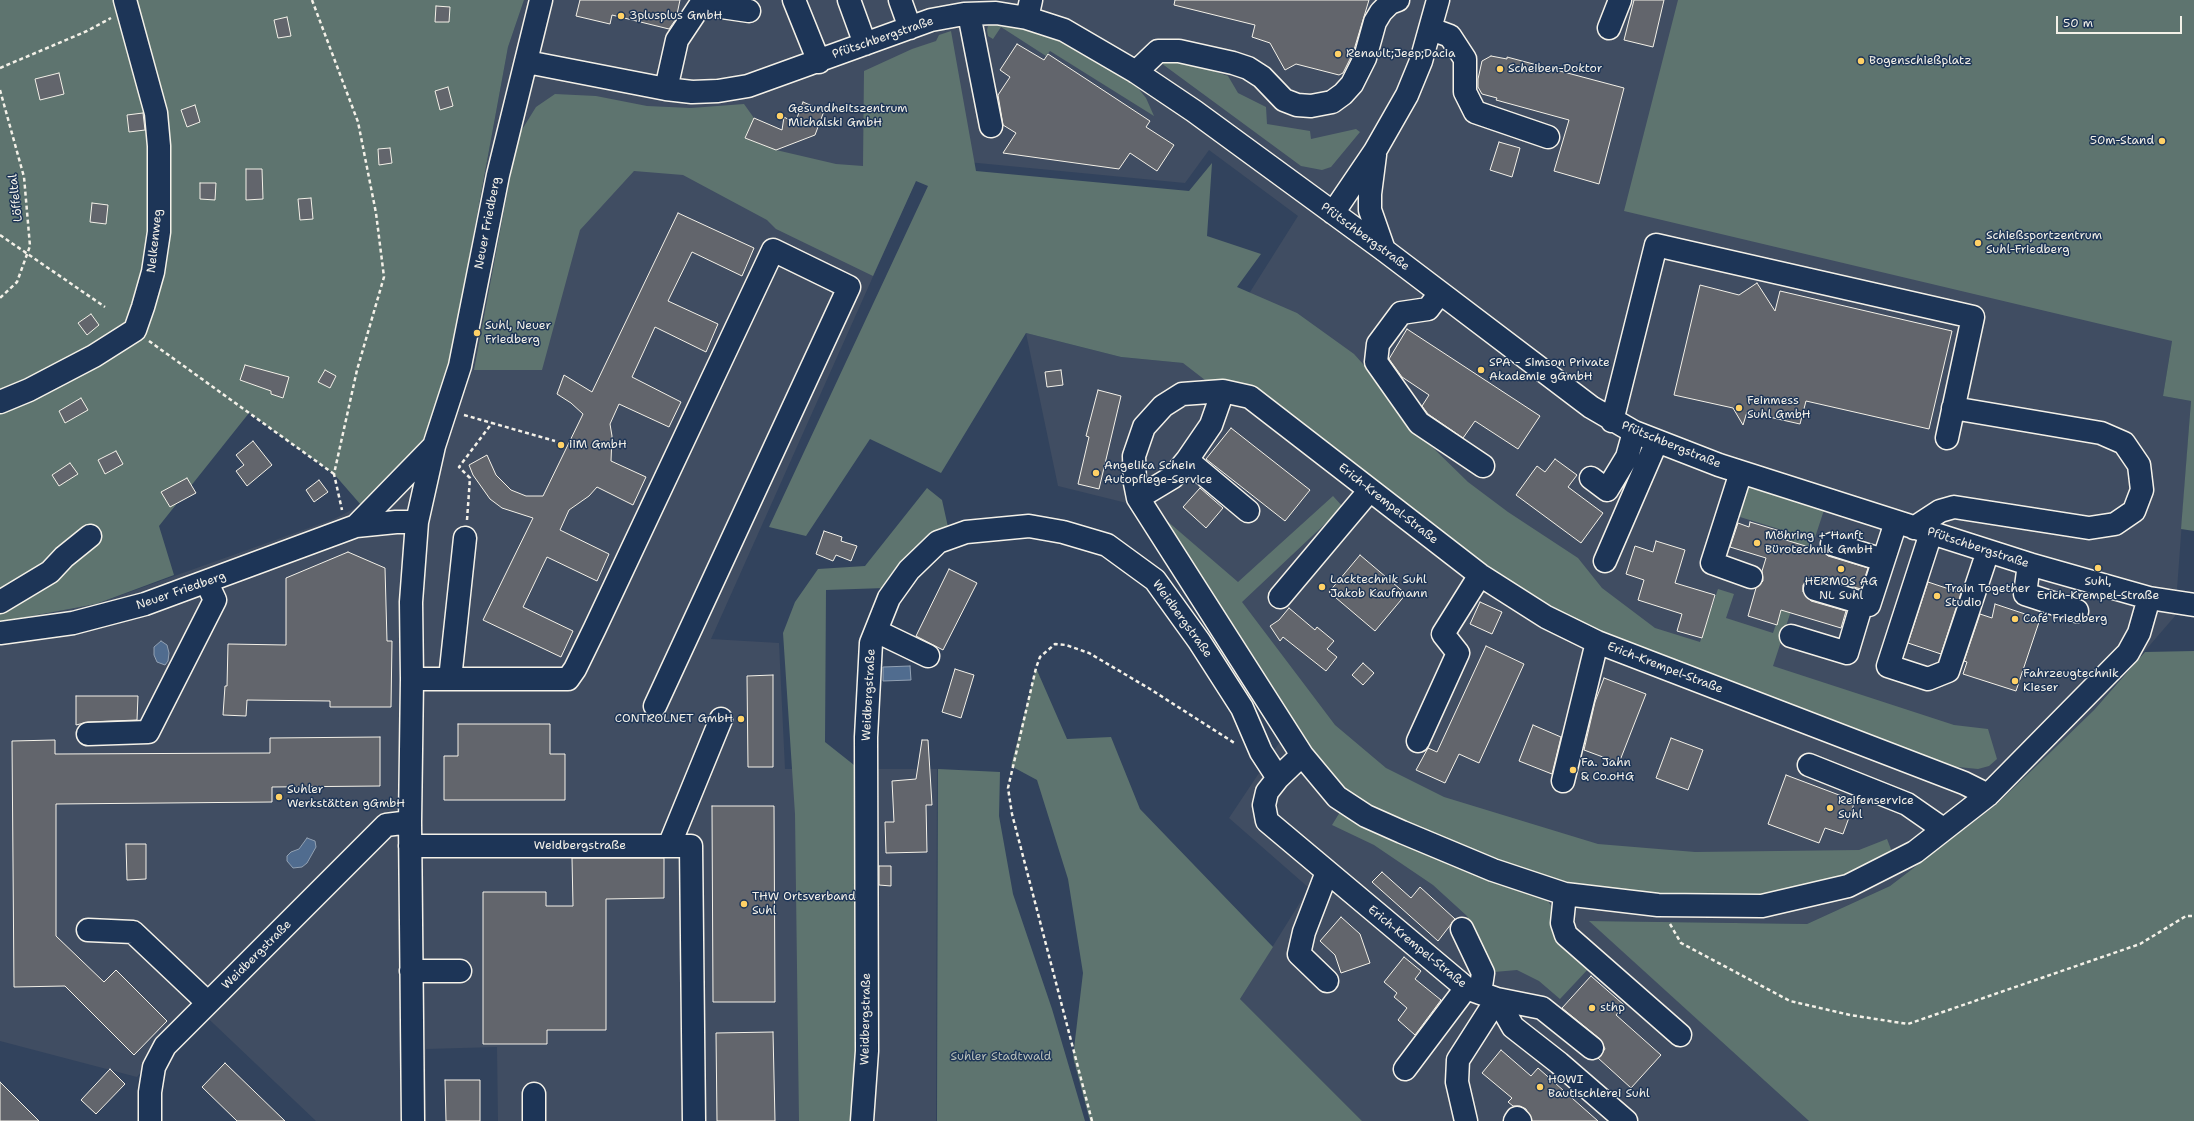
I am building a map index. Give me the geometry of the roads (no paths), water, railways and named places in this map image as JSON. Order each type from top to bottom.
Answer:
[{"type":"street","name":"Neuer Friedberg","points":[[0,633],[87,619],[145,604],[207,583],[351,528],[396,522],[417,522],[434,446],[460,366],[498,175],[542,0]]},
{"type":"street","points":[[794,0],[819,62]]},
{"type":"street","points":[[849,0],[865,44]]},
{"type":"street","points":[[900,0],[910,28]]},
{"type":"street","points":[[1136,72],[1158,51],[1179,51],[1234,63],[1248,68],[1262,77],[1284,100],[1297,105],[1311,106],[1332,102],[1343,94],[1352,84],[1365,58],[1375,22],[1381,12],[1390,3],[1398,0]]},
{"type":"street","points":[[1333,213],[1375,152],[1407,95],[1421,61],[1438,0]]},
{"type":"street","points":[[1609,28],[1620,0]]},
{"type":"street","points":[[666,89],[677,40],[700,4],[749,11]]},
{"type":"street","name":"Nelkenweg","points":[[0,402],[29,390],[94,356],[134,330],[153,272],[159,232],[159,146],[156,113],[126,5]]},
{"type":"street","name":"Pfütschbergstraße","points":[[527,62],[666,89],[692,92],[748,86],[819,62],[931,20],[969,14],[996,13],[1029,9],[1136,72],[1194,111],[1384,250],[1612,421],[1634,432],[1742,472],[2029,564],[2149,598],[2194,605]]},
{"type":"street","points":[[969,14],[991,126]]},
{"type":"street","points":[[1431,29],[1450,36],[1465,59],[1465,92],[1475,112],[1548,137]]},
{"type":"street","points":[[1375,152],[1370,194],[1370,210],[1384,250]]},
{"type":"street","points":[[1612,421],[1656,245],[1973,317],[1946,438]]},
{"type":"street","points":[[412,679],[568,679],[575,669],[595,628],[774,250],[849,287],[655,706]]},
{"type":"street","points":[[1440,293],[1428,309],[1401,313],[1378,344],[1376,362],[1419,423],[1483,466]]},
{"type":"street","points":[[1138,498],[1173,477],[1212,425],[1223,391]]},
{"type":"street","name":"Erich-Krempel-Straße","points":[[1988,795],[1964,783],[1597,642],[1546,617],[1480,575],[1250,397],[1223,391],[1182,394],[1163,406],[1144,427],[1134,456],[1135,483],[1138,498],[1302,755],[1337,797],[1366,816],[1493,870],[1565,894],[1658,905],[1762,906],[1848,886],[1915,852],[1988,795],[2128,653],[2140,633],[2149,598]]},
{"type":"street","points":[[1815,589],[1869,606],[1883,560],[1914,527],[1940,510],[1954,507],[2089,528],[2115,524],[2134,511],[2142,490],[2139,465],[2124,443],[2101,433],[1953,408]]},
{"type":"street","points":[[1591,478],[1607,490],[1626,457],[1634,432]]},
{"type":"street","points":[[1605,561],[1657,441]]},
{"type":"street","name":"Neuer Friedberg","points":[[351,528],[434,446]]},
{"type":"street","points":[[1186,460],[1248,511]]},
{"type":"street","points":[[1742,472],[1712,563],[1751,576]]},
{"type":"street","points":[[1280,597],[1370,490]]},
{"type":"street","points":[[413,1121],[410,846],[412,679],[411,602],[417,522]]},
{"type":"street","name":"Weidbergstraße","points":[[862,1121],[867,1051],[866,737],[871,643],[889,598],[910,570],[938,542],[966,532],[1029,526],[1063,532],[1107,545],[1155,580],[1199,641],[1242,708],[1261,752],[1278,778]]},
{"type":"street","points":[[1914,527],[1888,666],[1928,679],[1948,671],[1988,551]]},
{"type":"street","points":[[0,602],[50,572],[64,557],[90,536]]},
{"type":"street","points":[[450,679],[465,538]]},
{"type":"street","points":[[1832,544],[1883,560]]},
{"type":"street","points":[[2029,564],[2025,594],[2077,611]]},
{"type":"street","points":[[1418,741],[1458,653],[1443,634],[1480,575]]},
{"type":"street","points":[[88,734],[148,732],[215,600],[207,583]]},
{"type":"street","points":[[1791,636],[1847,653],[1862,603]]},
{"type":"street","points":[[876,631],[928,656]]},
{"type":"street","points":[[1563,781],[1597,642]]},
{"type":"street","points":[[669,846],[721,719]]},
{"type":"street","name":"Erich-Krempel-Straße","points":[[1302,755],[1278,778],[1267,792],[1264,805],[1267,820],[1327,872],[1481,993],[1513,1027],[1559,1063],[1626,1121]]},
{"type":"street","points":[[1809,765],[1907,804],[1943,829]]},
{"type":"street","name":"Weidbergstraße","points":[[150,1121],[150,1092],[154,1067],[165,1046],[386,825],[410,822]]},
{"type":"street","name":"Weidbergstraße","points":[[410,846],[691,846],[694,1121]]},
{"type":"street","points":[[1326,981],[1299,954],[1304,932],[1327,872]]},
{"type":"street","points":[[1565,894],[1562,923],[1566,935],[1680,1035]]},
{"type":"street","points":[[1462,928],[1483,972],[1481,993],[1458,1060],[1457,1082],[1466,1121]]},
{"type":"street","points":[[88,930],[133,932],[208,1003]]},
{"type":"street","points":[[412,971],[460,971]]},
{"type":"street","points":[[1481,993],[1542,1008],[1592,1048]]},
{"type":"street","points":[[1405,1069],[1481,993]]},
{"type":"street","points":[[534,1094],[534,1121]]},
{"type":"street","points":[[1515,1121],[1517,1118],[1520,1121]]},
{"type":"place","name":"3plusplus GmbH","points":[[621,16]]},
{"type":"place","name":"Renault;Jeep;Dacia","points":[[1338,54]]},
{"type":"place","name":"Bogenschießplatz","points":[[1861,61]]},
{"type":"place","name":"Scheiben-Doktor","points":[[1500,69]]},
{"type":"place","name":"Gesundheitszentrum Michalski GmbH","points":[[780,116]]},
{"type":"place","name":"50m-Stand","points":[[2162,141]]},
{"type":"place","name":"Schießsportzentrum Suhl-Friedberg","points":[[1978,243]]},
{"type":"place","name":"Suhl, Neuer Friedberg","points":[[477,333]]},
{"type":"place","name":"SPA - Simson Private Akademie gGmbH","points":[[1481,370]]},
{"type":"place","name":"Feinmess Suhl GmbH","points":[[1739,408]]},
{"type":"place","name":"iiM GmbH","points":[[561,445]]},
{"type":"place","name":"Angelika Schein Autopflege-Service","points":[[1096,473]]},
{"type":"place","name":"Möhring + Hanft Bürotechnik GmbH","points":[[1757,543]]},
{"type":"place","name":"Suhl, Erich-Krempel-Straße","points":[[2098,568]]},
{"type":"place","name":"HERMOS AG NL Suhl","points":[[1841,569]]},
{"type":"place","name":"Lacktechnik Suhl Jakob Kaufmann","points":[[1322,587]]},
{"type":"place","name":"Train Together Studio","points":[[1937,596]]},
{"type":"place","name":"Café Friedberg","points":[[2015,619]]},
{"type":"place","name":"Fahrzeugtechnik Kieser","points":[[2015,681]]},
{"type":"place","name":"CONTROLNET GmbH","points":[[741,719]]},
{"type":"place","name":"Fa. Jahn & Co.oHG","points":[[1573,770]]},
{"type":"place","name":"Suhler Werkstätten gGmbH","points":[[279,797]]},
{"type":"place","name":"Reifenservice Suhl","points":[[1830,808]]},
{"type":"place","name":"THW Ortsverband Suhl","points":[[744,904]]},
{"type":"place","name":"sthp","points":[[1592,1008]]},
{"type":"place","name":"HOWI Bautischlerei Suhl","points":[[1540,1087]]},
{"type":"park label","name":"Suhler Stadtwald","points":[[1001,1057]]}]
